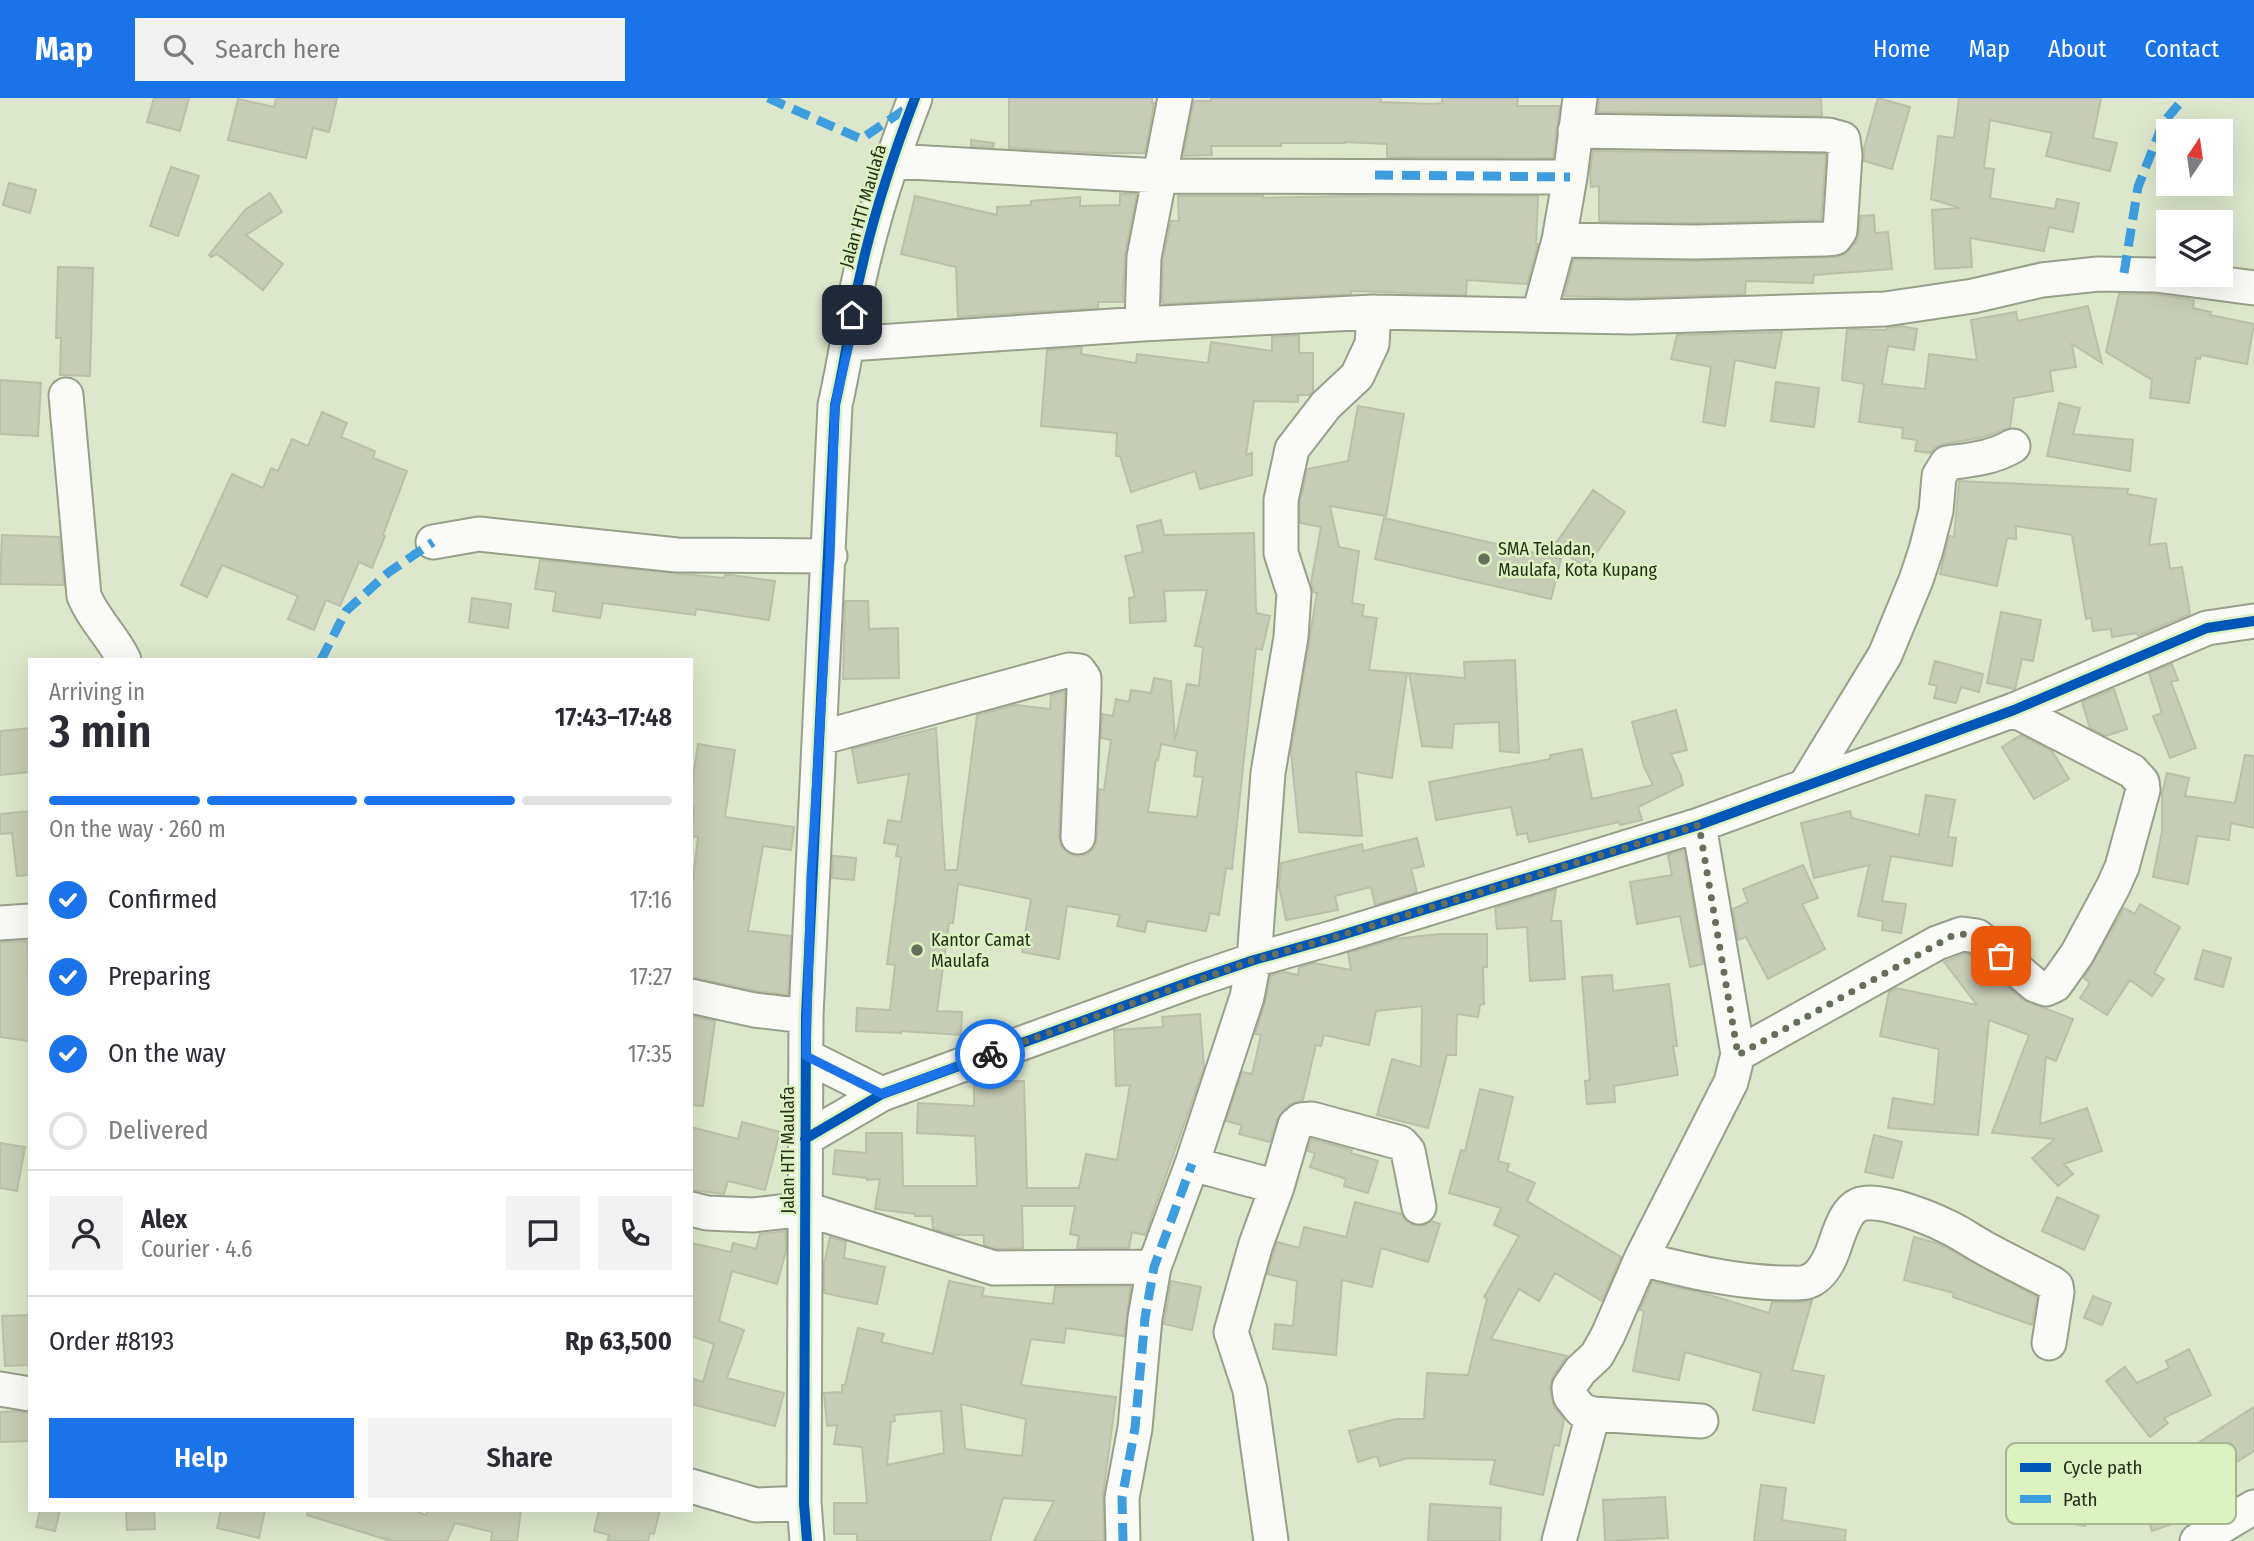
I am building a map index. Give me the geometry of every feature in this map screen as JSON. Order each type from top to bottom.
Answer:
[{"type":"street","name":"Jalan HTI Maulafa","points":[[807,1541],[804,1503],[806,1016],[811,877],[830,556],[835,405],[873,224],[915,98]]},
{"type":"street","points":[[1142,324],[1144,257],[1175,98]]},
{"type":"street","points":[[1539,314],[1559,240],[1580,98]]},
{"type":"street","points":[[1559,240],[1695,242],[1825,239],[1835,238],[1842,222],[1845,155],[1843,139],[1828,135],[1575,131]]},
{"type":"street","points":[[892,161],[1159,176],[1570,177]]},
{"type":"street","points":[[849,344],[1142,324],[1374,313],[1631,317],[1885,309],[1973,296],[2042,280],[2111,273],[2156,275],[2254,288]]},
{"type":"street","points":[[1123,1541],[1122,1498],[1135,1428],[1145,1318],[1154,1267],[1192,1164],[1247,997],[1254,960],[1268,773],[1291,637],[1294,593],[1281,553],[1281,500],[1292,449],[1326,405],[1357,376],[1372,344],[1374,313]]},
{"type":"street","points":[[66,395],[84,596],[92,615],[116,644],[123,658]]},
{"type":"street","points":[[1805,786],[1885,655],[1926,550],[1936,511],[1939,476],[1947,463],[2002,453],[2013,446]]},
{"type":"street","points":[[433,542],[479,534],[677,555],[830,556]]},
{"type":"street","points":[[805,1139],[882,1094],[1254,960],[1699,825],[2014,710],[2207,628],[2254,621]]},
{"type":"street","points":[[820,738],[1069,670],[1079,671],[1084,677],[1084,690],[1078,837]]},
{"type":"street","points":[[1738,1055],[1937,943],[1962,934],[1977,936],[2035,985],[2046,989],[2055,985],[2077,954],[2113,887],[2129,846],[2143,790],[2142,782],[2132,771],[2014,710]]},
{"type":"street","points":[[1699,825],[1738,1055],[1731,1082],[1641,1259],[1617,1316],[1597,1355],[1580,1371],[1569,1387],[1570,1396],[1581,1410],[1592,1414],[1701,1421]]},
{"type":"street","points":[[0,923],[28,922]]},
{"type":"street","points":[[693,996],[754,1010],[806,1016]]},
{"type":"street","points":[[806,1056],[882,1094]]},
{"type":"street","points":[[1272,1541],[1250,1390],[1231,1332],[1256,1244],[1277,1187],[1295,1125],[1301,1120],[1312,1119],[1401,1143],[1408,1151],[1419,1207]]},
{"type":"street","points":[[1192,1164],[1277,1187]]},
{"type":"street","points":[[1641,1259],[1692,1272],[1742,1279],[1806,1283],[1819,1275],[1851,1211],[1861,1204],[1880,1203],[1947,1226],[2056,1286],[2049,1343]]},
{"type":"street","points":[[693,1210],[707,1213],[753,1215],[806,1209],[994,1268],[1154,1267]]},
{"type":"street","points":[[0,1389],[28,1394]]},
{"type":"street","points":[[1559,1541],[1592,1414]]},
{"type":"street","points":[[693,1487],[756,1505],[804,1503]]},
{"type":"street","points":[[2236,1518],[2254,1507]]},
{"type":"street","points":[[2197,1541],[2226,1524]]},
{"type":"building","points":[[154,98],[189,98],[180,131],[147,122]]},
{"type":"building","points":[[276,98],[337,98],[329,132],[313,128],[306,158],[228,140],[238,99],[274,107]]},
{"type":"building","points":[[1009,98],[1152,98],[1154,103],[1145,153],[1009,148]]},
{"type":"building","points":[[1211,98],[1381,98],[1381,102],[1432,104],[1442,103],[1442,98],[1518,98],[1517,106],[1560,106],[1553,158],[1387,157],[1387,144],[1345,142],[1211,146],[1212,155],[1183,156],[1194,101],[1211,101]]},
{"type":"building","points":[[1599,98],[1821,98],[1822,116],[1598,112]]},
{"type":"building","points":[[1878,98],[1910,107],[1892,169],[1864,161],[1864,148]]},
{"type":"building","points":[[1959,98],[2101,98],[2093,138],[2117,143],[2110,171],[2046,156],[2052,133],[1990,120],[1984,168],[1994,169],[1990,198],[2055,209],[2057,199],[2079,203],[2073,232],[2049,227],[2044,251],[1970,238],[1972,267],[1935,269],[1932,210],[1960,208],[1931,199],[1938,136],[1954,138]]},
{"type":"building","points":[[971,140],[994,143],[993,147],[971,146]]},
{"type":"building","points":[[1593,151],[1826,154],[1821,220],[1695,223],[1599,221],[1599,186],[1591,187]]},
{"type":"building","points":[[171,167],[199,176],[178,236],[150,226]]},
{"type":"building","points":[[9,183],[36,190],[30,213],[3,205]]},
{"type":"building","points":[[270,193],[282,212],[246,235],[283,264],[263,290],[217,254],[211,257],[209,255],[245,210]]},
{"type":"building","points":[[1120,194],[1137,194],[1125,254],[1123,302],[1098,302],[1098,308],[958,317],[956,267],[901,254],[915,196],[997,215],[997,207],[1080,197],[1080,206],[1120,205]]},
{"type":"building","points":[[1178,196],[1538,196],[1538,244],[1527,284],[1467,280],[1466,295],[1351,291],[1351,294],[1165,304],[1162,302],[1163,259],[1171,221],[1179,221]]},
{"type":"building","points":[[1874,215],[1875,233],[1888,232],[1892,269],[1814,275],[1813,283],[1746,281],[1745,294],[1631,298],[1564,296],[1574,259],[1695,261],[1837,257],[1845,254],[1856,242],[1860,216]]},
{"type":"building","points":[[58,267],[93,268],[90,376],[60,375],[61,338],[56,338]]},
{"type":"building","points":[[2119,294],[2155,294],[2194,300],[2193,308],[2211,312],[2210,315],[2254,324],[2247,364],[2201,355],[2200,359],[2196,358],[2189,403],[2150,398],[2152,380],[2106,352]]},
{"type":"building","points":[[2088,306],[2102,363],[2072,344],[2076,367],[2050,371],[2053,391],[2014,398],[2010,428],[1984,437],[1944,444],[1930,453],[1915,451],[1917,440],[1902,438],[1903,428],[1859,422],[1864,384],[1842,380],[1847,329],[1886,330],[1901,326],[1917,329],[1914,350],[1888,346],[1882,384],[1925,389],[1929,354],[1977,360],[1971,320],[2016,312],[2018,321]]},
{"type":"building","points":[[1782,332],[1775,368],[1735,360],[1725,426],[1703,422],[1711,367],[1671,359],[1677,335]]},
{"type":"building","points":[[1299,335],[1299,353],[1313,353],[1313,391],[1309,395],[1298,395],[1298,402],[1254,401],[1246,455],[1252,453],[1252,475],[1200,489],[1195,471],[1131,492],[1120,456],[1116,456],[1117,433],[1041,426],[1047,350],[1082,347],[1081,354],[1136,363],[1137,354],[1208,363],[1211,342],[1272,351],[1272,337]]},
{"type":"building","points":[[0,380],[41,383],[38,436],[0,434]]},
{"type":"building","points":[[1776,382],[1819,388],[1814,427],[1771,421]]},
{"type":"building","points":[[2059,403],[2080,408],[2073,434],[2133,440],[2130,471],[2047,456]]},
{"type":"building","points":[[1358,406],[1404,414],[1386,516],[1330,506],[1339,547],[1359,551],[1352,603],[1364,605],[1362,616],[1377,618],[1369,670],[1407,673],[1392,778],[1356,772],[1362,836],[1299,832],[1291,752],[1317,593],[1313,592],[1311,583],[1321,527],[1300,523],[1300,502],[1307,469],[1348,461]]},
{"type":"building","points":[[322,412],[347,423],[341,437],[375,451],[373,458],[407,471],[372,568],[359,562],[340,606],[326,600],[314,630],[288,619],[298,596],[222,565],[207,597],[181,585],[232,474],[263,488],[271,468],[278,471],[292,439],[308,446]]},
{"type":"building","points":[[1959,481],[2128,489],[2127,494],[2156,499],[2149,545],[2166,543],[2170,569],[2182,567],[2190,614],[2138,636],[2137,633],[2112,637],[2111,629],[2093,631],[2091,618],[2086,619],[2072,535],[2016,526],[2016,539],[2007,538],[1997,586],[1940,574],[1949,536],[1954,537]]},
{"type":"building","points":[[1593,490],[1625,512],[1586,568],[1554,546]]},
{"type":"building","points":[[1384,518],[1561,559],[1551,599],[1375,559]]},
{"type":"building","points":[[1161,520],[1164,535],[1254,533],[1256,613],[1270,616],[1262,650],[1256,648],[1232,869],[1226,868],[1219,915],[1210,913],[1206,931],[1147,921],[1145,932],[1117,926],[1120,915],[1067,906],[1059,959],[1022,952],[1031,899],[958,884],[953,923],[949,923],[937,1011],[962,1012],[961,1035],[856,1031],[857,1008],[890,1010],[895,965],[887,964],[901,857],[896,856],[898,845],[884,843],[888,820],[901,822],[909,774],[858,783],[852,749],[936,728],[945,870],[957,870],[977,715],[1015,705],[1050,709],[1051,695],[1065,691],[1059,837],[1061,846],[1068,854],[1088,854],[1095,847],[1097,838],[1099,789],[1104,790],[1111,740],[1101,738],[1102,714],[1113,716],[1116,699],[1129,702],[1131,690],[1151,693],[1154,678],[1171,681],[1175,740],[1187,684],[1199,686],[1203,647],[1195,646],[1207,590],[1164,591],[1166,621],[1130,623],[1129,598],[1135,597],[1125,556],[1143,552],[1137,526]],"holes":[[[1161,744],[1197,751],[1194,776],[1203,777],[1197,817],[1148,812]]]},
{"type":"building","points":[[2,535],[59,537],[64,585],[0,584]]},
{"type":"building","points":[[540,560],[724,578],[725,575],[732,575],[775,581],[769,620],[696,609],[695,615],[603,603],[600,618],[553,611],[556,592],[535,589]]},
{"type":"building","points":[[472,598],[511,604],[508,628],[469,622]]},
{"type":"building","points":[[845,601],[868,601],[869,629],[898,628],[899,678],[843,679]]},
{"type":"building","points":[[2001,612],[2041,620],[2033,661],[2022,659],[2015,689],[1987,683]]},
{"type":"building","points":[[1515,660],[1519,753],[1500,751],[1499,722],[1454,724],[1452,748],[1422,746],[1409,673],[1465,678],[1464,662]]},
{"type":"building","points":[[1935,661],[1983,674],[1979,692],[1961,687],[1956,703],[1934,698],[1937,686],[1929,684]]},
{"type":"building","points":[[2172,664],[2178,680],[2171,682],[2196,748],[2170,758],[2153,716],[2162,713],[2149,673]]},
{"type":"building","points":[[2114,689],[2127,729],[2106,736],[2090,728],[2082,702]]},
{"type":"building","points":[[1676,710],[1687,750],[1671,754],[1683,785],[1638,807],[1642,820],[1620,825],[1619,822],[1529,842],[1527,833],[1517,835],[1511,807],[1436,820],[1429,782],[1550,759],[1550,755],[1582,749],[1592,799],[1653,785],[1644,767],[1632,722]]},
{"type":"building","points":[[28,728],[28,772],[0,775],[0,731]]},
{"type":"building","points":[[2021,735],[2052,751],[2069,779],[2034,799],[2002,747]]},
{"type":"building","points":[[698,744],[735,750],[725,817],[794,827],[791,850],[763,846],[748,931],[791,936],[788,995],[693,977],[693,879],[698,837],[693,836],[693,778]]},
{"type":"building","points":[[2245,755],[2254,756],[2254,828],[2231,823],[2229,840],[2197,836],[2188,884],[2153,877],[2162,831],[2162,793],[2167,773],[2189,778],[2185,796],[2235,803]]},
{"type":"building","points":[[1926,795],[1955,800],[1948,837],[1956,838],[1952,866],[1891,856],[1882,901],[1906,904],[1901,933],[1882,930],[1883,921],[1858,916],[1869,865],[1814,878],[1801,823],[1850,811],[1852,818],[1919,835]]},
{"type":"building","points":[[28,811],[28,875],[17,876],[12,833],[0,834],[0,814]]},
{"type":"building","points":[[1417,838],[1424,866],[1411,869],[1417,892],[1375,905],[1371,887],[1335,896],[1338,910],[1286,920],[1279,886],[1281,863],[1362,844],[1363,851]]},
{"type":"building","points":[[1684,850],[1703,964],[1690,967],[1680,916],[1637,924],[1630,882],[1672,875],[1668,855]]},
{"type":"building","points":[[833,856],[856,858],[854,880],[832,878]]},
{"type":"building","points":[[1803,865],[1818,898],[1802,904],[1825,949],[1768,979],[1746,937],[1738,940],[1733,909],[1748,902],[1743,889]]},
{"type":"building","points":[[1556,889],[1551,921],[1561,921],[1565,979],[1530,981],[1527,927],[1497,929],[1495,908]]},
{"type":"building","points":[[2140,904],[2180,927],[2154,973],[2164,979],[2152,996],[2130,980],[2107,1015],[2080,998],[2090,983],[2084,978],[2124,908],[2135,914]]},
{"type":"building","points":[[1440,934],[1487,934],[1487,967],[1483,967],[1484,1004],[1480,1005],[1478,1017],[1457,1014],[1456,1055],[1447,1055],[1428,1128],[1377,1115],[1392,1059],[1421,1067],[1422,1006],[1376,1011],[1369,1045],[1324,1035],[1321,1046],[1316,1045],[1303,1100],[1282,1111],[1270,1142],[1239,1134],[1242,1125],[1226,1121],[1242,1072],[1252,1074],[1261,1035],[1255,1034],[1271,975],[1284,972],[1298,975],[1299,967],[1314,963],[1351,970],[1348,953],[1394,939]]},
{"type":"building","points":[[27,941],[28,1041],[0,1037],[0,942]]},
{"type":"building","points":[[2203,950],[2231,958],[2223,987],[2195,979]]},
{"type":"building","points":[[1969,954],[2023,1000],[2073,1019],[2056,1061],[2046,1057],[2040,1124],[2087,1108],[2102,1151],[2064,1164],[2073,1174],[2058,1186],[2032,1158],[2055,1139],[1992,1133],[2029,1035],[1989,1020],[1978,1135],[1888,1128],[1893,1098],[1934,1105],[1939,1049],[1880,1036],[1889,992],[1896,988],[1977,1005],[1944,962]]},
{"type":"building","points":[[1612,975],[1613,991],[1669,984],[1677,1046],[1673,1046],[1678,1075],[1614,1086],[1615,1102],[1587,1104],[1585,1081],[1590,1080],[1582,977]]},
{"type":"building","points":[[1200,1014],[1204,1067],[1145,1235],[1132,1232],[1129,1248],[1077,1248],[1079,1236],[1070,1234],[1075,1206],[1022,1206],[1023,1248],[996,1249],[984,1245],[984,1235],[954,1235],[933,1229],[932,1216],[875,1209],[880,1179],[867,1180],[833,1174],[835,1150],[866,1153],[866,1133],[902,1133],[903,1186],[977,1186],[975,1136],[917,1133],[918,1103],[974,1106],[974,1082],[1024,1081],[1027,1188],[1079,1188],[1086,1154],[1117,1160],[1130,1085],[1116,1086],[1114,1030],[1163,1027],[1162,1017]]},
{"type":"building","points":[[693,1016],[715,1021],[703,1106],[693,1105]]},
{"type":"building","points":[[1480,1089],[1513,1097],[1498,1161],[1509,1164],[1507,1171],[1535,1183],[1527,1201],[1621,1257],[1602,1301],[1555,1273],[1539,1301],[1519,1289],[1491,1339],[1567,1356],[1553,1376],[1550,1388],[1554,1407],[1564,1419],[1559,1446],[1554,1445],[1543,1495],[1490,1484],[1495,1460],[1408,1458],[1380,1466],[1377,1456],[1358,1462],[1349,1431],[1396,1419],[1424,1419],[1427,1373],[1468,1375],[1487,1299],[1484,1297],[1519,1236],[1494,1225],[1501,1208],[1449,1193],[1461,1150],[1465,1151]]},
{"type":"building","points":[[742,1122],[780,1132],[765,1190],[728,1181],[724,1194],[693,1190],[693,1128],[738,1139]]},
{"type":"building","points":[[1874,1135],[1902,1142],[1893,1178],[1865,1172]]},
{"type":"building","points":[[1311,1139],[1352,1150],[1351,1153],[1378,1161],[1368,1193],[1344,1186],[1346,1179],[1310,1167],[1315,1153],[1308,1151]]},
{"type":"building","points":[[0,1143],[25,1147],[17,1191],[0,1188]]},
{"type":"building","points":[[2057,1197],[2099,1216],[2084,1250],[2042,1231]]},
{"type":"building","points":[[1355,1202],[1402,1214],[1405,1220],[1413,1225],[1423,1226],[1432,1221],[1440,1224],[1428,1262],[1381,1248],[1372,1287],[1342,1280],[1336,1355],[1273,1349],[1275,1324],[1293,1326],[1297,1281],[1267,1274],[1277,1242],[1299,1248],[1304,1227],[1346,1237]]},
{"type":"building","points":[[786,1231],[786,1251],[777,1284],[732,1271],[719,1321],[744,1330],[727,1378],[784,1393],[775,1426],[693,1405],[693,1379],[703,1382],[714,1344],[693,1337],[693,1243],[731,1252],[733,1243],[756,1249],[760,1234]]},
{"type":"building","points":[[830,1237],[846,1242],[844,1258],[885,1267],[877,1304],[824,1293],[824,1264]]},
{"type":"building","points":[[1914,1237],[1940,1244],[2037,1297],[2032,1325],[1953,1297],[1954,1293],[1904,1280]]},
{"type":"building","points":[[949,1281],[984,1288],[982,1296],[1053,1304],[1055,1287],[1131,1286],[1124,1336],[1066,1328],[1064,1343],[1031,1339],[1021,1385],[1116,1397],[1103,1495],[1104,1541],[1034,1541],[1054,1501],[1003,1498],[990,1541],[857,1541],[857,1534],[834,1534],[834,1503],[867,1503],[862,1447],[834,1444],[837,1425],[827,1426],[824,1393],[842,1392],[858,1328],[884,1334],[881,1342],[933,1354]],"holes":[[[961,1404],[1026,1419],[1022,1456],[965,1449]],[[941,1411],[944,1453],[887,1465],[894,1415]]]},
{"type":"building","points":[[1171,1281],[1201,1287],[1192,1330],[1164,1324]]},
{"type":"building","points":[[1652,1282],[1703,1293],[1769,1313],[1772,1302],[1812,1300],[1792,1370],[1824,1376],[1814,1423],[1753,1410],[1761,1373],[1685,1352],[1679,1380],[1633,1371],[1644,1311],[1640,1310]]},
{"type":"building","points":[[2093,1296],[2111,1303],[2102,1325],[2084,1318]]},
{"type":"building","points":[[28,1315],[28,1365],[5,1366],[2,1316]]},
{"type":"building","points":[[2189,1349],[2211,1395],[2164,1418],[2168,1423],[2150,1437],[2106,1381],[2125,1367],[2137,1383],[2169,1368],[2166,1361]]},
{"type":"building","points":[[2254,1407],[2254,1451],[2236,1462],[2236,1443],[2198,1443]]},
{"type":"building","points":[[0,1412],[28,1413],[28,1441],[0,1442]]},
{"type":"building","points":[[1761,1485],[1786,1488],[1782,1520],[1846,1530],[1845,1541],[1754,1541]]},
{"type":"building","points":[[1665,1497],[1668,1538],[1605,1541],[1603,1500]]},
{"type":"building","points":[[1430,1504],[1501,1508],[1500,1541],[1428,1541]]},
{"type":"building","points":[[40,1512],[60,1512],[55,1531],[36,1527]]},
{"type":"building","points":[[126,1512],[154,1512],[155,1529],[127,1530]]},
{"type":"building","points":[[221,1512],[265,1512],[259,1538],[217,1528]]},
{"type":"building","points":[[308,1512],[418,1512],[426,1515],[427,1512],[521,1512],[517,1541],[491,1541],[492,1532],[455,1523],[447,1541],[391,1541],[307,1515]]},
{"type":"building","points":[[599,1512],[660,1512],[654,1534],[650,1533],[648,1541],[607,1541],[609,1535],[594,1531]]},
{"type":"building","points":[[2150,1524],[2172,1524],[2152,1531]]},
{"type":"marked path","points":[[768,98],[861,139],[910,106]]},
{"type":"marked path","points":[[2124,273],[2138,187],[2163,123],[2184,98]]},
{"type":"marked path","points":[[1375,175],[1570,177]]},
{"type":"marked path","points":[[322,658],[346,611],[389,572],[433,542]]},
{"type":"marked path","points":[[1123,1541],[1122,1498],[1135,1428],[1145,1318],[1154,1267],[1192,1164]]},
{"type":"cycle path","points":[[807,1541],[804,1503],[806,1016],[835,405],[857,287],[871,232],[915,98]]},
{"type":"cycle path","points":[[805,1139],[882,1094],[1195,980],[1699,825],[2014,710],[2207,628],[2254,621]]},
{"type":"way so far","points":[[990,1054],[1254,960],[1699,825],[1738,1055],[1952,936],[1969,933],[1977,936],[2001,956]]},
{"type":"place","name":"SMA Teladan, Maulafa, Kota Kupang","points":[[1484,559]]},
{"type":"place","name":"Kantor Camat Maulafa","points":[[917,950]]},
{"type":"route","points":[[852,315],[849,344],[835,405],[830,556],[811,877],[806,1056],[882,1094],[990,1054]]}]
